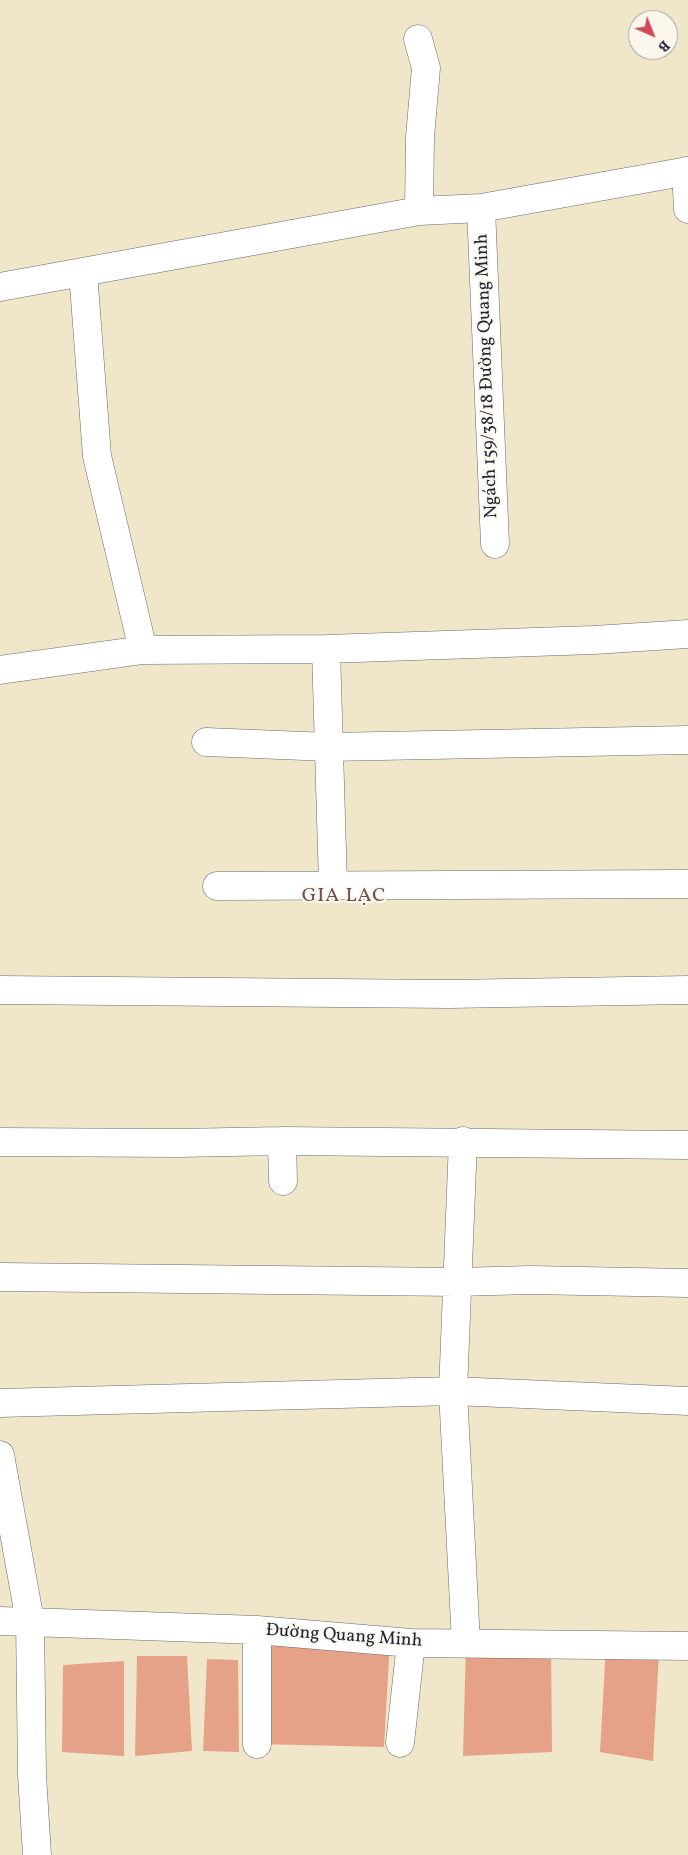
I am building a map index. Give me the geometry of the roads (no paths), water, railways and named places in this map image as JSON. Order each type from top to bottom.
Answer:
[{"type":"street","points":[[418,39],[426,68],[420,137],[420,211]]},
{"type":"street","points":[[0,287],[420,211],[481,208],[687,171],[688,209]]},
{"type":"street","name":"Ngách 159/38/18 Đường Quang Minh","points":[[481,208],[495,544]]},
{"type":"street","points":[[83,272],[97,456],[143,650]]},
{"type":"street","points":[[0,670],[143,650],[326,649],[594,640],[688,634]]},
{"type":"street","points":[[326,649],[333,885]]},
{"type":"street","points":[[206,742],[329,747],[688,740]]},
{"type":"street","points":[[217,886],[688,884]]},
{"type":"street","points":[[0,990],[449,994],[688,990]]},
{"type":"street","points":[[282,1141],[284,1181]]},
{"type":"street","points":[[463,1141],[453,1391],[466,1643]]},
{"type":"street","points":[[0,1142],[463,1141],[688,1145]]},
{"type":"street","points":[[0,1277],[458,1282],[530,1280],[688,1283]]},
{"type":"street","points":[[0,1403],[453,1391],[688,1401]]},
{"type":"street","points":[[0,1456],[30,1621],[32,1775],[37,1855]]},
{"type":"street","name":"Đường Quang Minh","points":[[0,1621],[257,1630],[411,1643],[688,1646]]},
{"type":"street","points":[[257,1630],[257,1744]]},
{"type":"street","points":[[400,1743],[411,1643]]},
{"type":"district","name":"GIA LẠC","points":[[344,897]]}]
